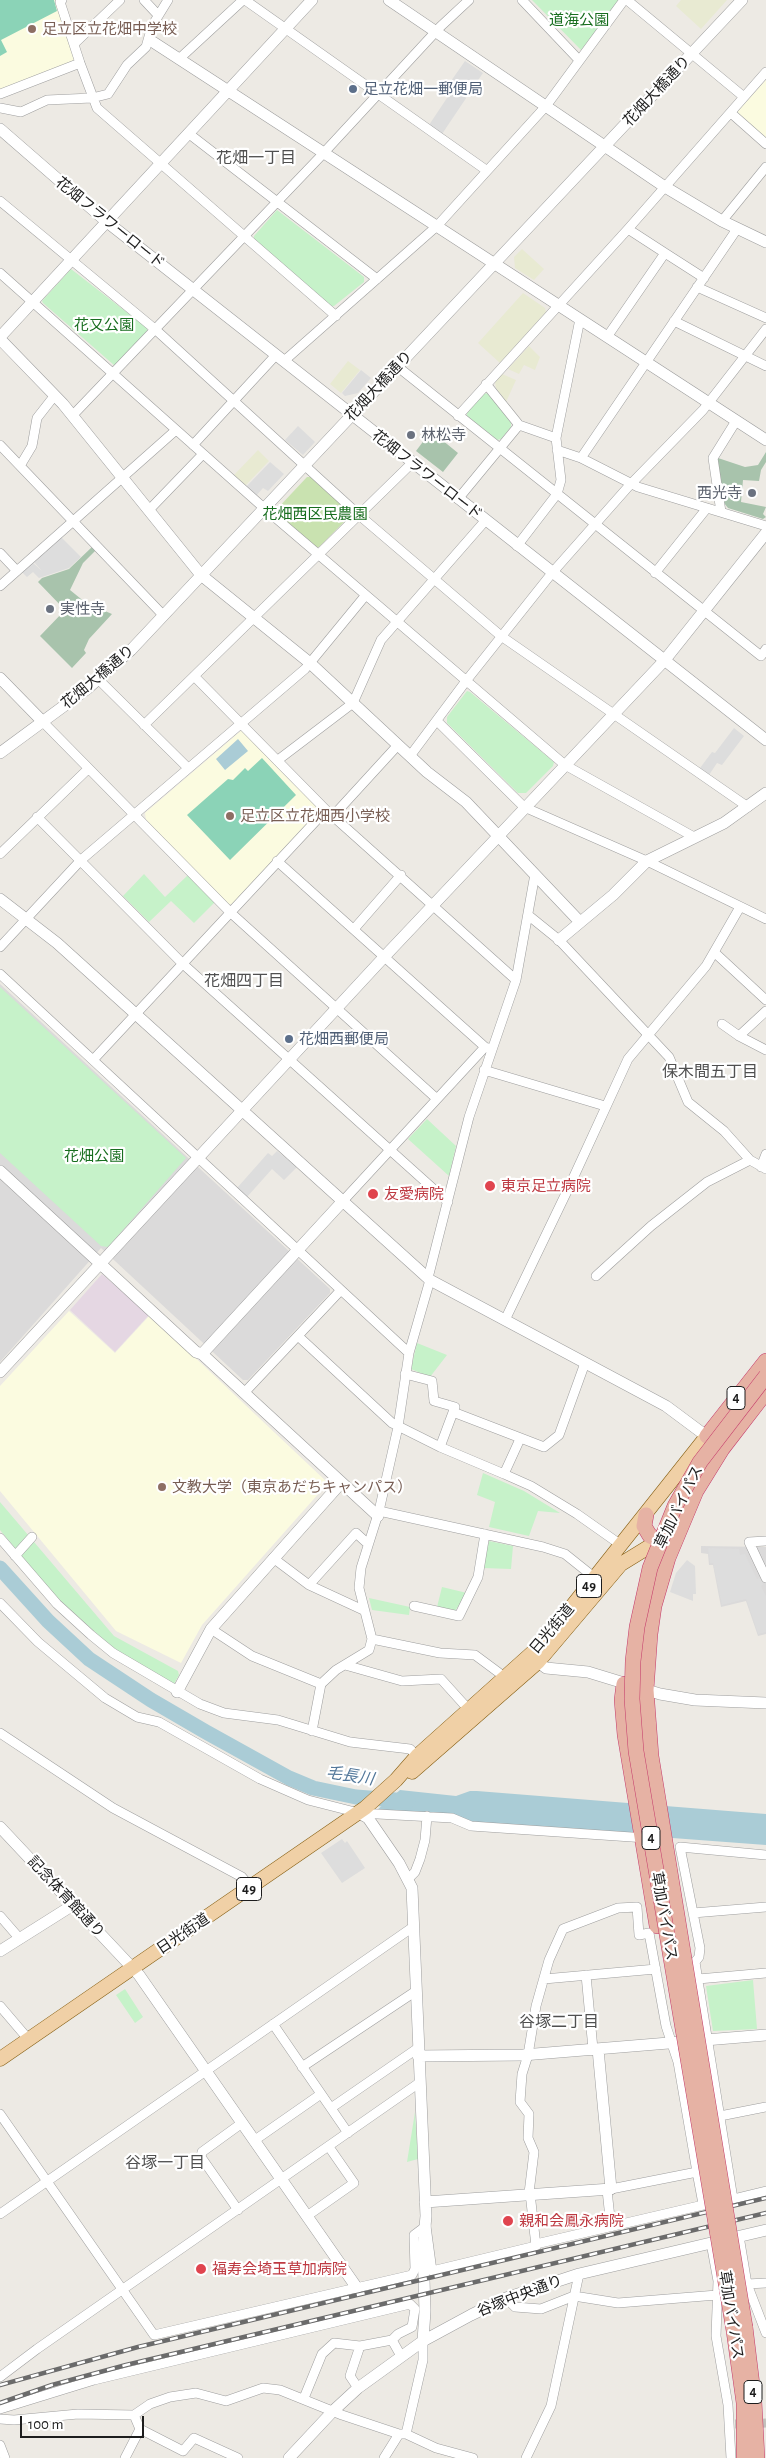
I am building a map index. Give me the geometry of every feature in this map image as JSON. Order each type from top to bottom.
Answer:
[{"type":"highway","name":"4","points":[[707,1436],[766,1361]]},
{"type":"highway","name":"草加バイパス","points":[[757,2458],[754,2401],[686,2053],[636,1750],[632,1699],[636,1636],[650,1568],[676,1506],[700,1462],[766,1376]]},
{"type":"highway","name":"4","points":[[660,1540],[686,1511],[722,1449],[766,1392]]},
{"type":"highway","name":"草加バイパス","points":[[686,1511],[668,1558],[654,1606],[646,1690],[651,1756],[683,1952],[739,2329],[744,2403],[744,2458]]},
{"type":"highway","points":[[646,1515],[644,1521],[646,1532],[660,1540]]},
{"type":"highway","points":[[624,1684],[622,1700],[624,1726],[635,1799],[673,2018],[686,2053]]},
{"type":"main road","name":"日光街道","points":[[394,1782],[417,1756],[469,1710],[506,1678],[534,1659],[707,1436]]},
{"type":"main road","name":"日光街道","points":[[394,1782],[411,1773],[430,1758],[534,1659],[621,1564],[660,1540]]},
{"type":"main road","name":"49","points":[[362,1811],[394,1782]]},
{"type":"main road","name":"日光街道","points":[[0,2059],[362,1811]]},
{"type":"street","points":[[62,0],[60,2],[97,108],[336,316]]},
{"type":"street","points":[[74,44],[120,0]]},
{"type":"street","points":[[144,0],[158,14]]},
{"type":"street","points":[[0,108],[21,112],[47,100],[92,98],[108,94],[127,65],[151,41],[158,14],[168,0]]},
{"type":"street","points":[[179,59],[244,0],[486,170]]},
{"type":"street","points":[[312,0],[0,338],[73,415],[201,575],[310,663],[410,756],[466,802],[580,922]]},
{"type":"street","points":[[389,0],[665,187],[722,221],[766,242]]},
{"type":"street","points":[[73,415],[324,153],[436,32],[469,0]]},
{"type":"street","points":[[522,0],[580,60]]},
{"type":"street","points":[[193,445],[233,400],[280,358],[336,316],[437,226],[546,106],[626,0],[744,97]]},
{"type":"street","name":"花畑大橋通り","points":[[0,753],[99,680],[131,650],[742,0]]},
{"type":"street","points":[[151,41],[766,440]]},
{"type":"street","points":[[0,94],[80,63]]},
{"type":"street","points":[[458,416],[628,229],[766,72]]},
{"type":"street","points":[[731,113],[766,144]]},
{"type":"street","name":"花畑フラワーロード","points":[[0,129],[106,222],[766,740]]},
{"type":"street","points":[[188,133],[276,203],[377,279]]},
{"type":"street","points":[[722,221],[766,167]]},
{"type":"street","points":[[0,201],[156,330],[359,515],[501,636],[748,807]]},
{"type":"street","points":[[628,229],[704,278]]},
{"type":"street","points":[[581,458],[737,229]]},
{"type":"street","points":[[608,336],[665,253]]},
{"type":"street","points":[[0,273],[365,596],[565,765],[694,837]]},
{"type":"street","points":[[697,287],[766,318]]},
{"type":"street","points":[[517,546],[557,494],[561,480],[556,438],[580,319]]},
{"type":"street","points":[[674,321],[766,366]]},
{"type":"street","points":[[410,756],[466,681],[552,573],[708,403],[766,329]]},
{"type":"street","points":[[398,367],[761,656],[766,649]]},
{"type":"street","points":[[486,384],[518,425],[556,438]]},
{"type":"street","points":[[20,466],[32,446],[37,418],[55,395]]},
{"type":"street","points":[[721,512],[713,458],[736,421]]},
{"type":"street","points":[[458,499],[518,425]]},
{"type":"street","points":[[0,586],[176,430]]},
{"type":"street","points":[[0,445],[163,615]]},
{"type":"street","points":[[557,450],[581,458],[632,484],[766,526]]},
{"type":"street","points":[[149,510],[203,454]]},
{"type":"street","points":[[144,725],[412,463]]},
{"type":"street","points":[[655,573],[707,508]]},
{"type":"street","points":[[278,760],[353,703],[381,640],[485,520]]},
{"type":"street","points":[[0,1372],[384,956],[664,661],[766,533]]},
{"type":"street","points":[[0,553],[17,571]]},
{"type":"street","points":[[0,947],[80,860],[310,663],[365,596]]},
{"type":"street","points":[[194,676],[329,813],[401,875],[516,980]]},
{"type":"street","points":[[0,678],[230,912],[437,1098]]},
{"type":"street","points":[[99,680],[188,768]]},
{"type":"street","points":[[437,722],[524,807],[646,861],[766,919]]},
{"type":"street","points":[[94,1060],[277,861],[398,745]]},
{"type":"street","points":[[0,854],[88,769]]},
{"type":"street","points":[[559,940],[613,895],[646,861],[724,823],[766,793]]},
{"type":"street","points":[[37,817],[182,964],[448,1202]]},
{"type":"street","points":[[277,861],[488,1048]]},
{"type":"street","points":[[312,1731],[321,1684],[328,1676],[369,1650],[372,1639],[363,1610],[359,1588],[361,1568],[378,1514],[398,1427],[409,1353],[466,1125],[484,1070],[488,1048],[516,980],[534,874]]},
{"type":"street","points":[[354,929],[401,875]]},
{"type":"street","points":[[0,899],[57,944],[429,1279],[674,1411],[722,1449]]},
{"type":"street","points":[[505,1320],[628,1059],[706,966],[740,907]]},
{"type":"street","points":[[528,915],[559,940],[669,1057],[688,1102],[724,1131],[750,1160],[764,1168],[766,1154]]},
{"type":"street","points":[[714,952],[766,1000]]},
{"type":"street","points":[[0,974],[409,1353]]},
{"type":"street","points":[[739,1036],[766,1011]]},
{"type":"street","points":[[722,1024],[739,1036],[766,1050]]},
{"type":"street","points":[[202,1354],[437,1098],[488,1048]]},
{"type":"street","points":[[484,1070],[605,1106]]},
{"type":"street","points":[[596,1276],[651,1226],[707,1182],[750,1160]]},
{"type":"street","points":[[0,1162],[102,1262]]},
{"type":"street","points":[[0,1171],[200,1348],[202,1354],[378,1514],[522,1541],[565,1554],[595,1578]]},
{"type":"street","points":[[244,1393],[341,1290]]},
{"type":"street","points":[[298,1336],[398,1427],[531,1486],[570,1509],[621,1545]]},
{"type":"street","points":[[453,1412],[544,1447],[559,1435],[585,1363]]},
{"type":"street","points":[[405,1374],[432,1381],[434,1401],[455,1407],[440,1447]]},
{"type":"street","points":[[504,1474],[520,1438]]},
{"type":"street","points":[[177,1692],[211,1629],[341,1482]]},
{"type":"street","points":[[309,1585],[356,1533],[368,1544]]},
{"type":"street","points":[[414,1606],[459,1616],[478,1577],[485,1534]]},
{"type":"street","points":[[15,1556],[32,1537]]},
{"type":"street","points":[[0,1538],[57,1604],[113,1653],[177,1692],[213,1711],[278,1720],[350,1742],[410,1749],[417,1756]]},
{"type":"street","points":[[766,1541],[749,1542],[766,1578]]},
{"type":"street","points":[[273,1558],[309,1585],[363,1610]]},
{"type":"street","points":[[0,1602],[38,1642],[87,1685],[137,1717],[159,1722],[260,1779],[299,1797],[362,1811],[452,1818],[471,1826],[642,1837],[664,1841]]},
{"type":"street","points":[[211,1629],[252,1656],[321,1684]]},
{"type":"street","points":[[372,1639],[440,1653],[475,1655],[506,1678]]},
{"type":"street","points":[[534,1659],[554,1670],[588,1672],[646,1690],[695,1700],[766,1703]]},
{"type":"street","points":[[345,1665],[402,1682],[441,1679],[469,1710]]},
{"type":"street","points":[[0,1733],[113,1808],[242,1878],[251,1888]]},
{"type":"street","points":[[362,1811],[408,1879],[412,1888],[424,2202],[432,2271],[536,2246],[536,2244],[766,2191]]},
{"type":"street","points":[[408,1879],[415,1872],[420,1859],[425,1840],[427,1816]]},
{"type":"street","name":"記念体育館通り","points":[[0,1826],[133,1968],[357,2288]]},
{"type":"street","points":[[733,2199],[695,1962],[699,1956],[700,1948],[680,1847],[766,1855]]},
{"type":"street","points":[[0,1952],[73,1905]]},
{"type":"street","points":[[536,2244],[530,2193],[534,2152],[528,2138],[529,2114],[520,2102],[522,2074],[528,2055],[536,2006],[563,1929],[618,1908],[637,1907],[639,1935],[649,1933],[666,2026],[678,2062],[703,2204]]},
{"type":"street","points":[[694,1913],[766,1907]]},
{"type":"street","points":[[0,1916],[20,1939]]},
{"type":"street","points":[[0,2214],[413,1927]]},
{"type":"street","points":[[544,1979],[656,1969]]},
{"type":"street","points":[[698,1978],[766,1973]]},
{"type":"street","points":[[586,1975],[596,2049],[609,2189],[610,2227]]},
{"type":"street","points":[[302,2067],[416,1990]]},
{"type":"street","points":[[0,2006],[28,2040]]},
{"type":"street","points":[[273,2024],[348,2134]]},
{"type":"street","points":[[331,2108],[418,2052],[528,2055],[766,2035]]},
{"type":"street","points":[[0,2377],[419,2083]]},
{"type":"street","points":[[254,2140],[321,2094]]},
{"type":"street","points":[[720,2116],[766,2107]]},
{"type":"street","points":[[0,2114],[154,2335],[412,2275],[415,2269],[414,2236],[426,2226]]},
{"type":"street","points":[[238,2210],[200,2157],[202,2152],[242,2123]]},
{"type":"street","points":[[307,2216],[354,2183],[329,2147]]},
{"type":"street","points":[[424,2202],[530,2193],[609,2189],[697,2172]]},
{"type":"street","points":[[384,2458],[402,2434],[422,2360],[425,2311],[423,2242],[426,2226]]},
{"type":"street","name":"谷塚中央通り","points":[[289,2458],[332,2411],[358,2388],[400,2356],[423,2341],[506,2298],[579,2274],[766,2230]]},
{"type":"street","points":[[739,2236],[747,2284],[766,2333]]},
{"type":"street","points":[[711,2243],[718,2281],[716,2336],[732,2425],[731,2458]]},
{"type":"street","points":[[526,2458],[552,2406],[579,2274]]},
{"type":"street","points":[[747,2284],[766,2283]]},
{"type":"street","points":[[506,2298],[515,2307],[541,2309],[574,2296],[618,2303],[718,2295]]},
{"type":"street","points":[[0,2409],[94,2380],[410,2304],[414,2309],[412,2327],[398,2334],[392,2340],[360,2346],[334,2343],[328,2347],[322,2354],[304,2398]]},
{"type":"street","points":[[392,2340],[400,2356]]},
{"type":"street","points":[[358,2388],[350,2376],[360,2346]]},
{"type":"street","points":[[0,2419],[14,2420],[78,2414],[134,2415],[150,2404],[196,2393],[226,2400],[263,2388],[280,2390],[304,2398],[332,2411],[402,2434],[449,2455],[473,2458]]},
{"type":"street","points":[[134,2415],[140,2429],[183,2450],[194,2438],[238,2458]]},
{"type":"street","points":[[125,2458],[140,2429]]},
{"type":"street","points":[[0,2445],[6,2458]]},
{"type":"shaded area","name":"足立区立花畑中学校","points":[[0,0],[56,0],[74,59],[72,63],[0,90]]},
{"type":"shaded area","points":[[681,0],[727,0],[701,29],[676,6]]},
{"type":"shaded area","points":[[465,61],[483,73],[442,134],[429,125],[449,95],[444,91]]},
{"type":"shaded area","points":[[766,80],[766,138],[737,112]]},
{"type":"shaded area","points":[[522,249],[544,269],[534,280],[515,268],[514,257]]},
{"type":"shaded area","points":[[523,293],[545,308],[546,312],[500,363],[478,343]]},
{"type":"shaded area","points":[[529,346],[540,357],[535,370],[524,365],[519,374],[508,369]]},
{"type":"shaded area","points":[[348,361],[360,370],[341,393],[330,384]]},
{"type":"shaded area","points":[[361,370],[371,378],[358,393],[345,396],[342,393]]},
{"type":"shaded area","points":[[502,374],[516,380],[506,402],[496,388],[495,382]]},
{"type":"shaded area","points":[[298,426],[315,442],[303,455],[285,440]]},
{"type":"shaded area","points":[[431,431],[458,453],[443,472],[416,451]]},
{"type":"shaded area","points":[[258,450],[269,461],[245,486],[234,475]]},
{"type":"shaded area","points":[[766,452],[766,462],[761,470],[759,481],[743,480],[741,502],[766,507],[763,514],[766,517],[763,519],[728,508],[724,503],[716,460],[718,458],[745,467],[758,465]]},
{"type":"shaded area","points":[[270,462],[284,474],[268,491],[263,488],[256,496],[246,487]]},
{"type":"shaded area","points":[[61,537],[81,557],[69,568],[39,578],[33,572],[27,577],[21,571],[32,562],[42,571],[33,561]]},
{"type":"shaded area","points":[[92,547],[96,550],[83,563],[70,590],[86,603],[112,614],[89,639],[84,650],[86,653],[72,668],[40,636],[65,610],[38,582],[42,578],[69,569]]},
{"type":"shaded area","points":[[734,728],[744,736],[722,765],[717,763],[709,775],[700,768],[712,752],[715,753]]},
{"type":"shaded area","name":"足立区立花畑西小学校","points":[[242,730],[313,801],[318,812],[232,904],[228,904],[146,820],[145,813]]},
{"type":"shaded area","points":[[0,984],[330,1289],[330,1293],[248,1380],[243,1380],[101,1248],[0,1362]]},
{"type":"shaded area","points":[[277,1151],[297,1167],[284,1180],[272,1169],[247,1197],[237,1188],[268,1153],[272,1156]]},
{"type":"shaded area","points":[[102,1274],[149,1315],[115,1352],[70,1310]]},
{"type":"shaded area","name":"文教大学（東京あだちキャンパス）","points":[[69,1311],[115,1353],[150,1315],[328,1483],[202,1625],[181,1663],[116,1631],[0,1491],[0,1386]]},
{"type":"shaded area","points":[[701,1546],[766,1547],[766,1634],[758,1636],[746,1601],[721,1607],[713,1565],[709,1565],[708,1554],[701,1553]]},
{"type":"shaded area","points":[[708,1548],[739,1549],[740,1555],[745,1554],[757,1579],[760,1578],[763,1584],[761,1586],[766,1596],[766,1632],[758,1634],[746,1599],[722,1605],[713,1563],[710,1563]]},
{"type":"shaded area","points":[[687,1560],[695,1566],[696,1594],[693,1594],[693,1601],[670,1592],[676,1573]]},
{"type":"shaded area","points":[[342,1839],[345,1843],[347,1841],[365,1868],[342,1883],[321,1853]]},
{"type":"green space","points":[[0,0],[54,0],[57,11],[1,40],[7,52],[0,56]]},
{"type":"green space","name":"道海公園","points":[[532,0],[618,0],[619,1],[581,50]]},
{"type":"green space","points":[[277,210],[364,277],[364,282],[334,306],[330,306],[254,239],[254,236]]},
{"type":"green space","name":"花又公園","points":[[71,269],[147,328],[147,331],[115,366],[42,301]]},
{"type":"green space","points":[[484,393],[489,394],[511,422],[511,427],[501,439],[497,440],[467,416],[467,413]]},
{"type":"green space","name":"花畑西区民農園","points":[[307,477],[311,477],[349,512],[350,516],[319,547],[315,547],[277,513],[277,509]]},
{"type":"green space","points":[[467,691],[554,762],[553,766],[526,793],[518,793],[447,723],[447,717]]},
{"type":"green space","points":[[262,758],[296,795],[230,860],[187,815],[228,779],[233,780],[245,768],[248,771]]},
{"type":"green space","points":[[144,874],[165,897],[188,875],[215,902],[194,923],[171,901],[149,922],[123,896]]},
{"type":"green space","name":"花畑公園","points":[[0,987],[186,1158],[108,1247],[101,1246],[0,1153]]},
{"type":"green space","points":[[427,1119],[456,1146],[449,1176],[408,1139]]},
{"type":"green space","points":[[417,1343],[447,1355],[430,1377],[411,1369]]},
{"type":"green space","points":[[483,1473],[524,1491],[560,1513],[538,1511],[529,1536],[489,1527],[495,1502],[477,1495]]},
{"type":"green space","points":[[0,1502],[114,1636],[178,1671],[179,1675],[174,1684],[171,1684],[114,1649],[56,1597],[0,1530]]},
{"type":"green space","points":[[489,1541],[513,1546],[511,1569],[483,1568]]},
{"type":"green space","points":[[442,1587],[467,1593],[455,1611],[437,1607]]},
{"type":"green space","points":[[369,1598],[410,1607],[409,1615],[372,1610]]},
{"type":"green space","points":[[753,1980],[757,2029],[713,2031],[706,1986]]},
{"type":"green space","points":[[125,1989],[143,2017],[135,2023],[116,1995]]},
{"type":"green space","points":[[415,2112],[418,2159],[407,2162]]},
{"type":"water","points":[[238,739],[248,751],[225,770],[216,759]]},
{"type":"water","points":[[400,1790],[456,1796],[470,1791],[477,1791],[766,1814],[766,1845],[485,1824],[377,1810]]},
{"type":"waterway","name":"毛長川","points":[[0,1568],[48,1621],[89,1659],[151,1700],[206,1732],[289,1778],[313,1788],[356,1797],[408,1801]]},
{"type":"tunnel","points":[[735,2424],[766,2423]]},
{"type":"railway","points":[[0,2385],[138,2347],[766,2198]]},
{"type":"railway","points":[[0,2403],[52,2385],[126,2365],[766,2213]]},
{"type":"place","name":"足立区立花畑中学校","points":[[32,29]]},
{"type":"place","name":"足立花畑一郵便局","points":[[353,89]]},
{"type":"place","name":"林松寺","points":[[411,435]]},
{"type":"place","name":"西光寺","points":[[752,493]]},
{"type":"place","name":"実性寺","points":[[50,609]]},
{"type":"place","name":"足立区立花畑西小学校","points":[[230,816]]},
{"type":"place","name":"花畑西郵便局","points":[[289,1039]]},
{"type":"place","name":"東京足立病院","points":[[490,1186]]},
{"type":"place","name":"友愛病院","points":[[373,1194]]},
{"type":"place","name":"文教大学（東京あだちキャンパス）","points":[[162,1487]]},
{"type":"place","name":"親和会鳳永病院","points":[[508,2221]]},
{"type":"place","name":"福寿会埼玉草加病院","points":[[201,2269]]},
{"type":"district","name":"花畑一丁目","points":[[256,158]]},
{"type":"district","name":"花畑四丁目","points":[[244,981]]},
{"type":"district","name":"保木間五丁目","points":[[710,1072]]},
{"type":"district","name":"谷塚二丁目","points":[[559,2022]]},
{"type":"district","name":"谷塚一丁目","points":[[165,2163]]}]
